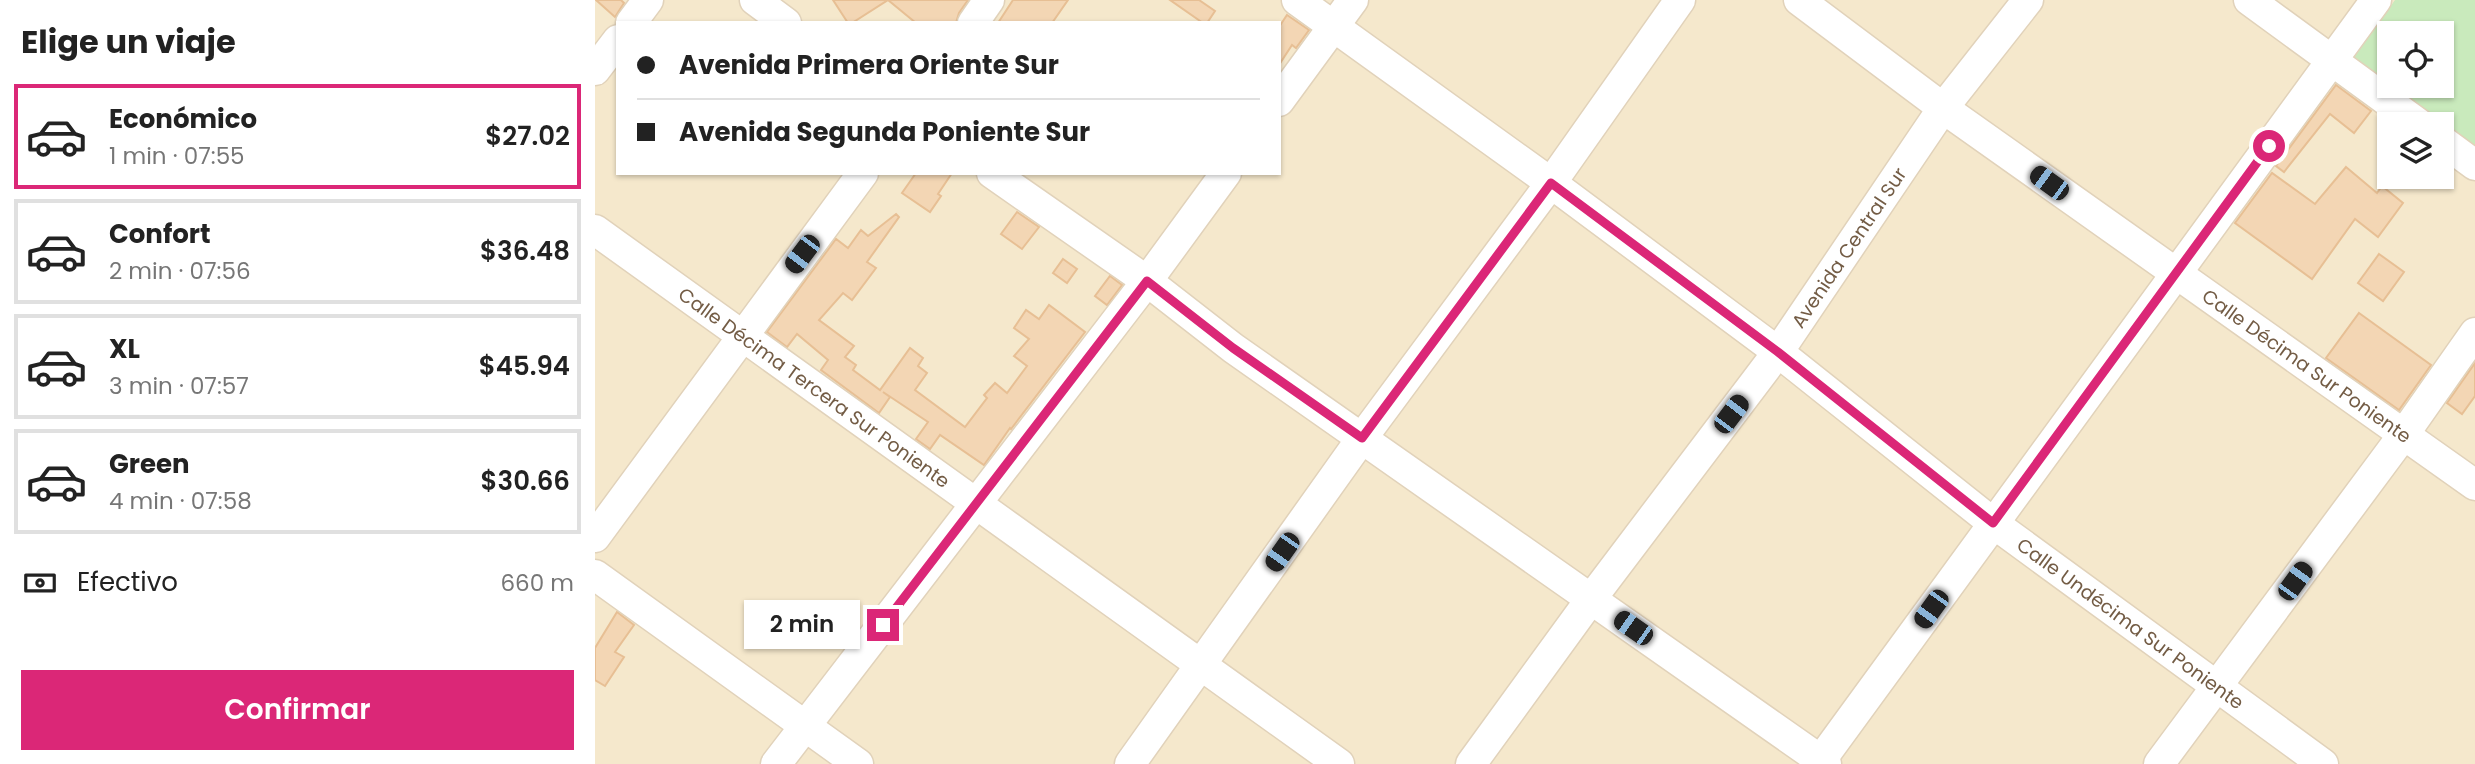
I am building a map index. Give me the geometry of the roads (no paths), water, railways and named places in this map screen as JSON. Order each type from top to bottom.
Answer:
[{"type":"street","points":[[632,21],[648,0]]},
{"type":"street","points":[[755,0],[783,21]]},
{"type":"street","points":[[974,21],[989,0]]},
{"type":"street","name":"Calle Undécima Sur Poniente","points":[[1297,0],[1551,183],[1778,352],[1993,523],[2323,764]]},
{"type":"street","points":[[1281,98],[1353,0]]},
{"type":"street","points":[[1130,764],[1362,438],[1551,183],[1680,0]]},
{"type":"street","name":"Calle Décima Sur Poniente","points":[[1799,0],[1943,108],[2475,485]]},
{"type":"street","name":"Avenida Central Sur","points":[[1471,764],[1591,599],[1778,352],[1943,108],[2028,0]]},
{"type":"street","points":[[2249,0],[2402,112]]},
{"type":"street","points":[[995,175],[1147,281],[1233,348],[1821,763],[2376,0]]},
{"type":"street","points":[[595,70],[616,43]]},
{"type":"street","points":[[2454,150],[2475,165]]},
{"type":"street","points":[[595,537],[862,175]]},
{"type":"street","points":[[776,764],[1147,281],[1225,175]]},
{"type":"street","name":"Calle Décima Tercera Sur Poniente","points":[[595,230],[1339,764]]},
{"type":"street","points":[[2159,764],[2404,434],[2475,333]]},
{"type":"street","points":[[595,575],[858,764]]}]
